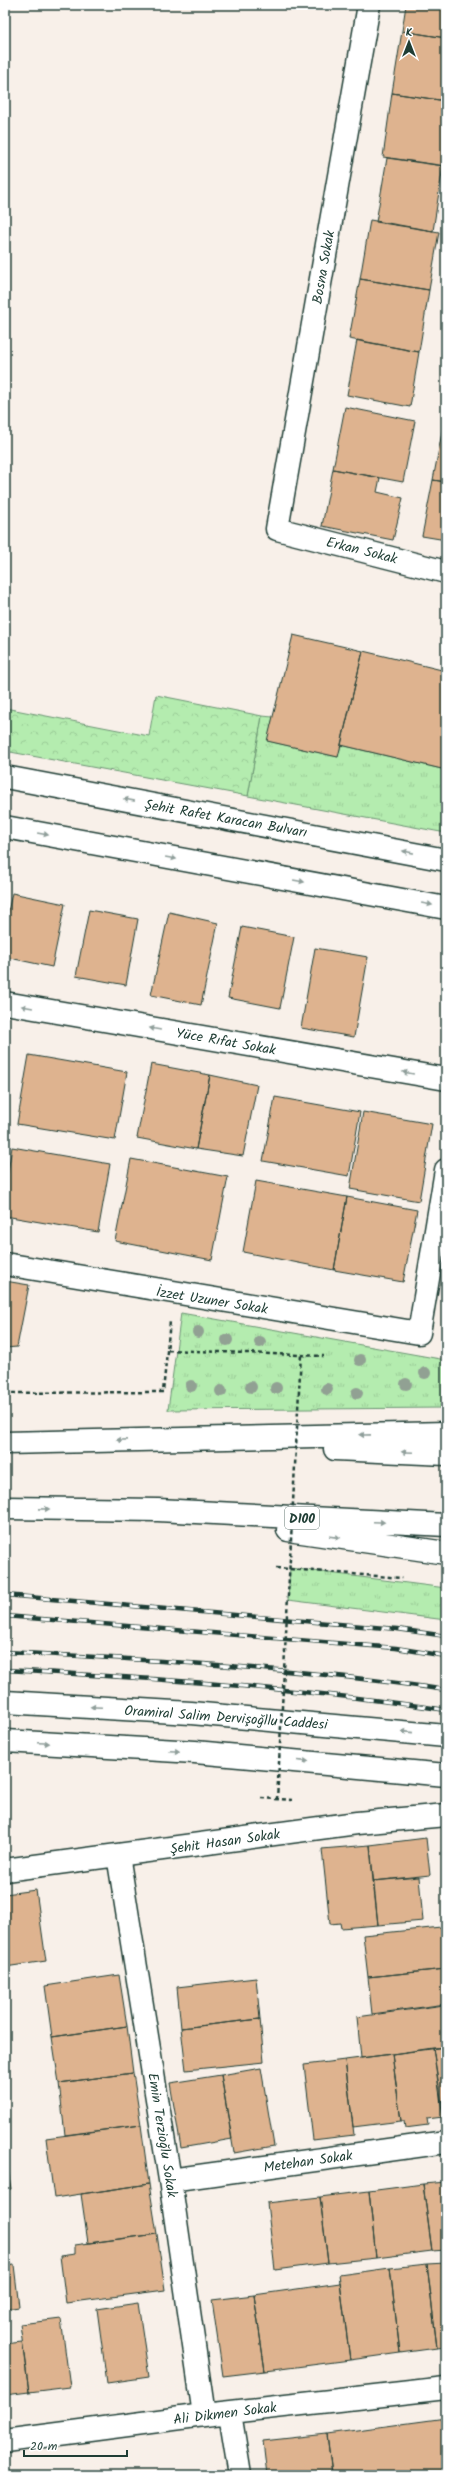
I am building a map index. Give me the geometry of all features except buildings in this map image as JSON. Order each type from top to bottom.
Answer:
[{"type":"main road","name":"Bosna Sokak","points":[[277,529],[369,5]]},
{"type":"main road","name":"Erkan Sokak","points":[[277,529],[446,572]]},
{"type":"main road","name":"Şehit Rafet Karacan Bulvarı","points":[[5,777],[446,860]]},
{"type":"main road","points":[[5,827],[446,908]]},
{"type":"main road","name":"Yüce Rıfat Sokak","points":[[5,1003],[446,1080]]},
{"type":"main road","name":"İzzet Uzuner Sokak","points":[[5,1264],[173,1294],[420,1333],[446,1170]]},
{"type":"main road","points":[[5,1443],[446,1433]]},
{"type":"main road","points":[[161,1440],[446,1454]]},
{"type":"main road","name":"D100","points":[[5,1508],[158,1510],[446,1525]]},
{"type":"main road","points":[[158,1510],[446,1553]]},
{"type":"main road","name":"Oramiral Salim Dervişoğllu Caddesi","points":[[5,1702],[191,1713],[446,1736]]},
{"type":"main road","points":[[5,1741],[195,1752],[446,1775]]},
{"type":"main road","name":"Şehit Hasan Sokak","points":[[5,1870],[356,1823],[446,1815]]},
{"type":"main road","name":"Emin Terzioğlu Sokak","points":[[118,1855],[170,2180],[204,2415]]},
{"type":"main road","name":"Metehan Sokak","points":[[170,2180],[446,2142]]},
{"type":"main road","name":"Ali Dikmen Sokak","points":[[5,2441],[204,2415],[446,2388]]},
{"type":"main road","points":[[230,2413],[240,2475]]},
{"type":"path","points":[[5,1393],[163,1392],[173,1294]]},
{"type":"path","points":[[168,1350],[324,1356]]},
{"type":"path","points":[[260,1798],[277,1800],[301,1354]]},
{"type":"path","points":[[276,1568],[397,1578]]},
{"type":"green space","points":[[156,695],[262,716],[248,796],[5,751],[5,708],[149,736]]},
{"type":"green space","points":[[262,716],[273,717],[268,741],[338,757],[341,745],[446,770],[446,833],[248,796]]},
{"type":"green space","points":[[181,1313],[446,1360],[446,1408],[168,1410]]},
{"type":"green space","points":[[290,1568],[446,1588],[446,1620],[288,1600]]},
{"type":"railway","points":[[5,1595],[397,1629],[446,1636]]},
{"type":"railway","points":[[5,1616],[396,1648],[446,1656]]},
{"type":"railway","points":[[5,1652],[281,1670],[391,1682],[446,1690]]},
{"type":"railway","points":[[5,1670],[226,1685],[391,1702],[446,1710]]}]
